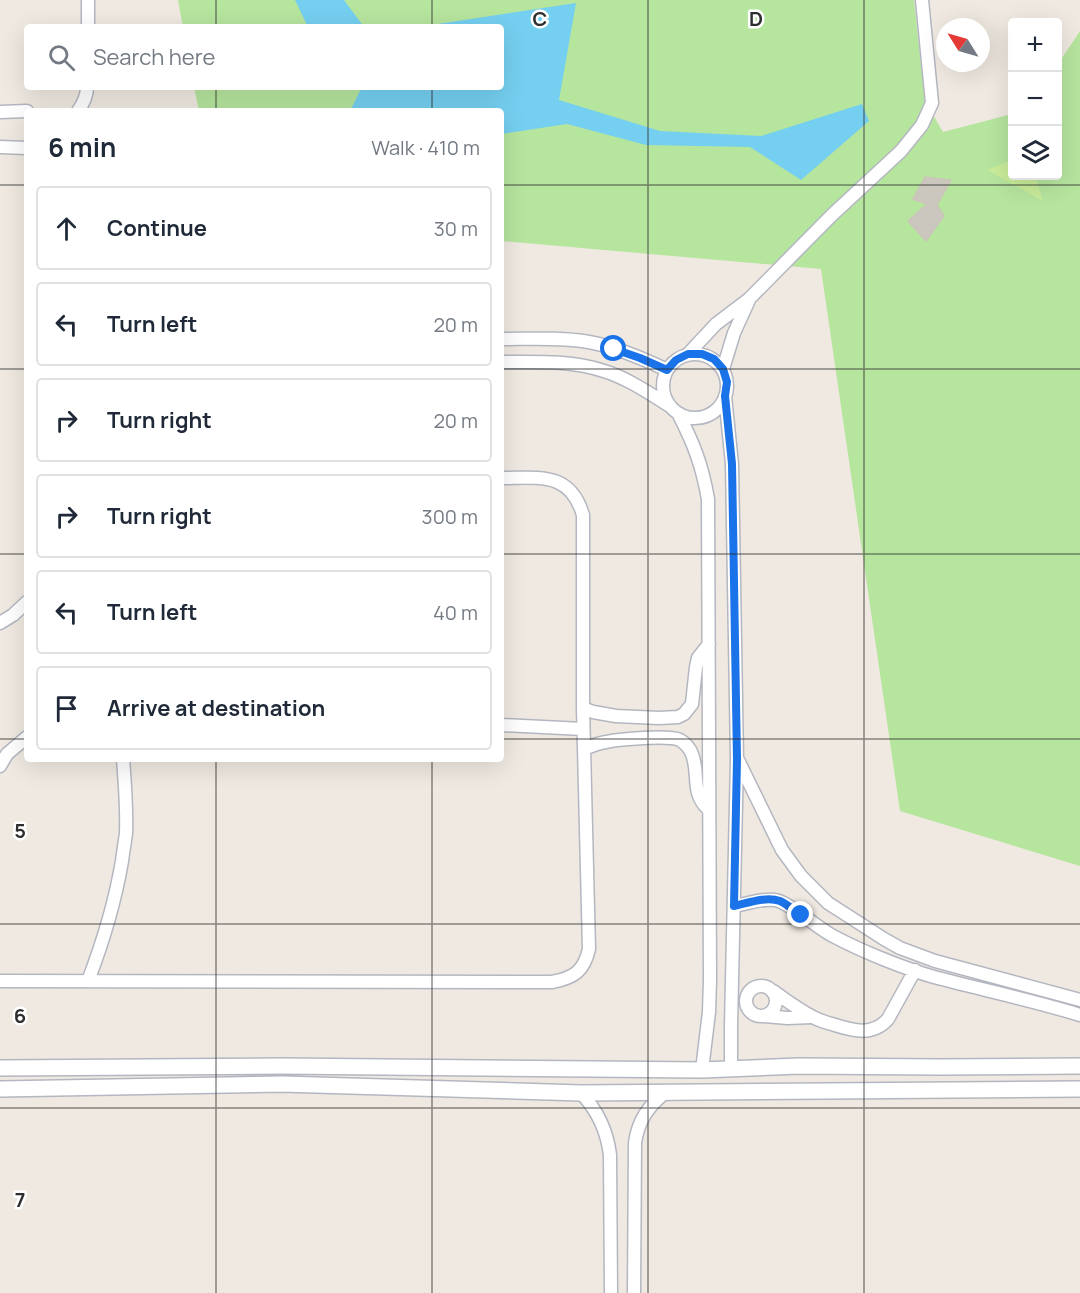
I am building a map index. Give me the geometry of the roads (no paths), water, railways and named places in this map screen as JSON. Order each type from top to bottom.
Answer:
[{"type":"street","points":[[88,0],[88,24]]},
{"type":"street","points":[[702,1070],[709,995],[708,499],[699,459],[692,440],[666,398],[663,389],[664,379],[667,370],[676,360],[688,354],[716,324],[749,299],[832,215],[901,151],[926,118],[932,103],[922,0]]},
{"type":"street","points":[[80,108],[87,90]]},
{"type":"street","points":[[0,112],[24,111]]},
{"type":"street","points":[[0,147],[24,148]]},
{"type":"street","points":[[723,369],[734,333],[749,299]]},
{"type":"street","points":[[504,339],[558,339],[589,342],[640,358],[667,370]]},
{"type":"street","points":[[688,354],[702,354],[714,359],[723,369],[727,382],[725,396],[732,464],[737,759],[731,1069]]},
{"type":"street","points":[[504,362],[556,362],[606,371],[687,416],[705,416],[721,404],[725,396]]},
{"type":"street","points":[[0,981],[552,982],[566,979],[579,972],[586,962],[589,949],[583,729],[583,515],[572,492],[562,484],[550,479],[504,478]]},
{"type":"street","points":[[0,623],[24,605]]},
{"type":"street","points":[[13,615],[24,616]]},
{"type":"street","points":[[583,708],[616,716],[659,718],[678,717],[684,714],[694,697],[698,658],[709,644]]},
{"type":"street","points":[[616,716],[622,728],[617,740]]},
{"type":"street","points":[[659,718],[655,729],[661,738]]},
{"type":"street","points":[[504,725],[583,729]]},
{"type":"street","points":[[584,749],[617,740],[661,738],[679,740],[692,753],[698,794],[709,810]]},
{"type":"street","points":[[0,766],[7,754],[24,740]]},
{"type":"street","points":[[737,759],[782,850],[801,876],[828,903],[900,948],[935,961],[1080,1000]]},
{"type":"street","points":[[88,981],[111,914],[123,855],[126,836],[123,762]]},
{"type":"street","points":[[734,906],[767,900],[779,901],[820,929],[895,963],[932,976],[1080,1015]]},
{"type":"street","points":[[895,963],[900,948]]},
{"type":"street","points":[[811,1017],[758,1016],[748,1008],[747,996],[750,990],[762,985],[811,1017],[843,1028],[866,1031],[875,1029],[888,1019],[915,970]]},
{"type":"street","points":[[764,1016],[772,1012],[776,1006],[777,998],[773,991]]},
{"type":"street","points":[[709,995],[732,992]]},
{"type":"street","points":[[708,1023],[720,1016],[731,1025]]},
{"type":"street","points":[[282,1066],[282,1084]]},
{"type":"street","points":[[0,1068],[282,1066],[702,1070],[799,1066],[1080,1066]]},
{"type":"street","points":[[799,1066],[799,1091]]},
{"type":"street","points":[[0,1089],[282,1084],[581,1093],[1080,1089]]},
{"type":"street","points":[[634,1293],[635,1143],[646,1112],[666,1092]]},
{"type":"street","points":[[581,1093],[602,1122],[608,1144],[611,1293]]},
{"type":"water","points":[[295,0],[344,0],[362,24],[307,24]]},
{"type":"water","points":[[576,3],[559,100],[660,131],[761,136],[862,104],[869,121],[801,180],[750,147],[646,145],[567,124],[504,134],[504,108],[352,108],[360,90],[504,90],[504,24],[438,24]]}]
